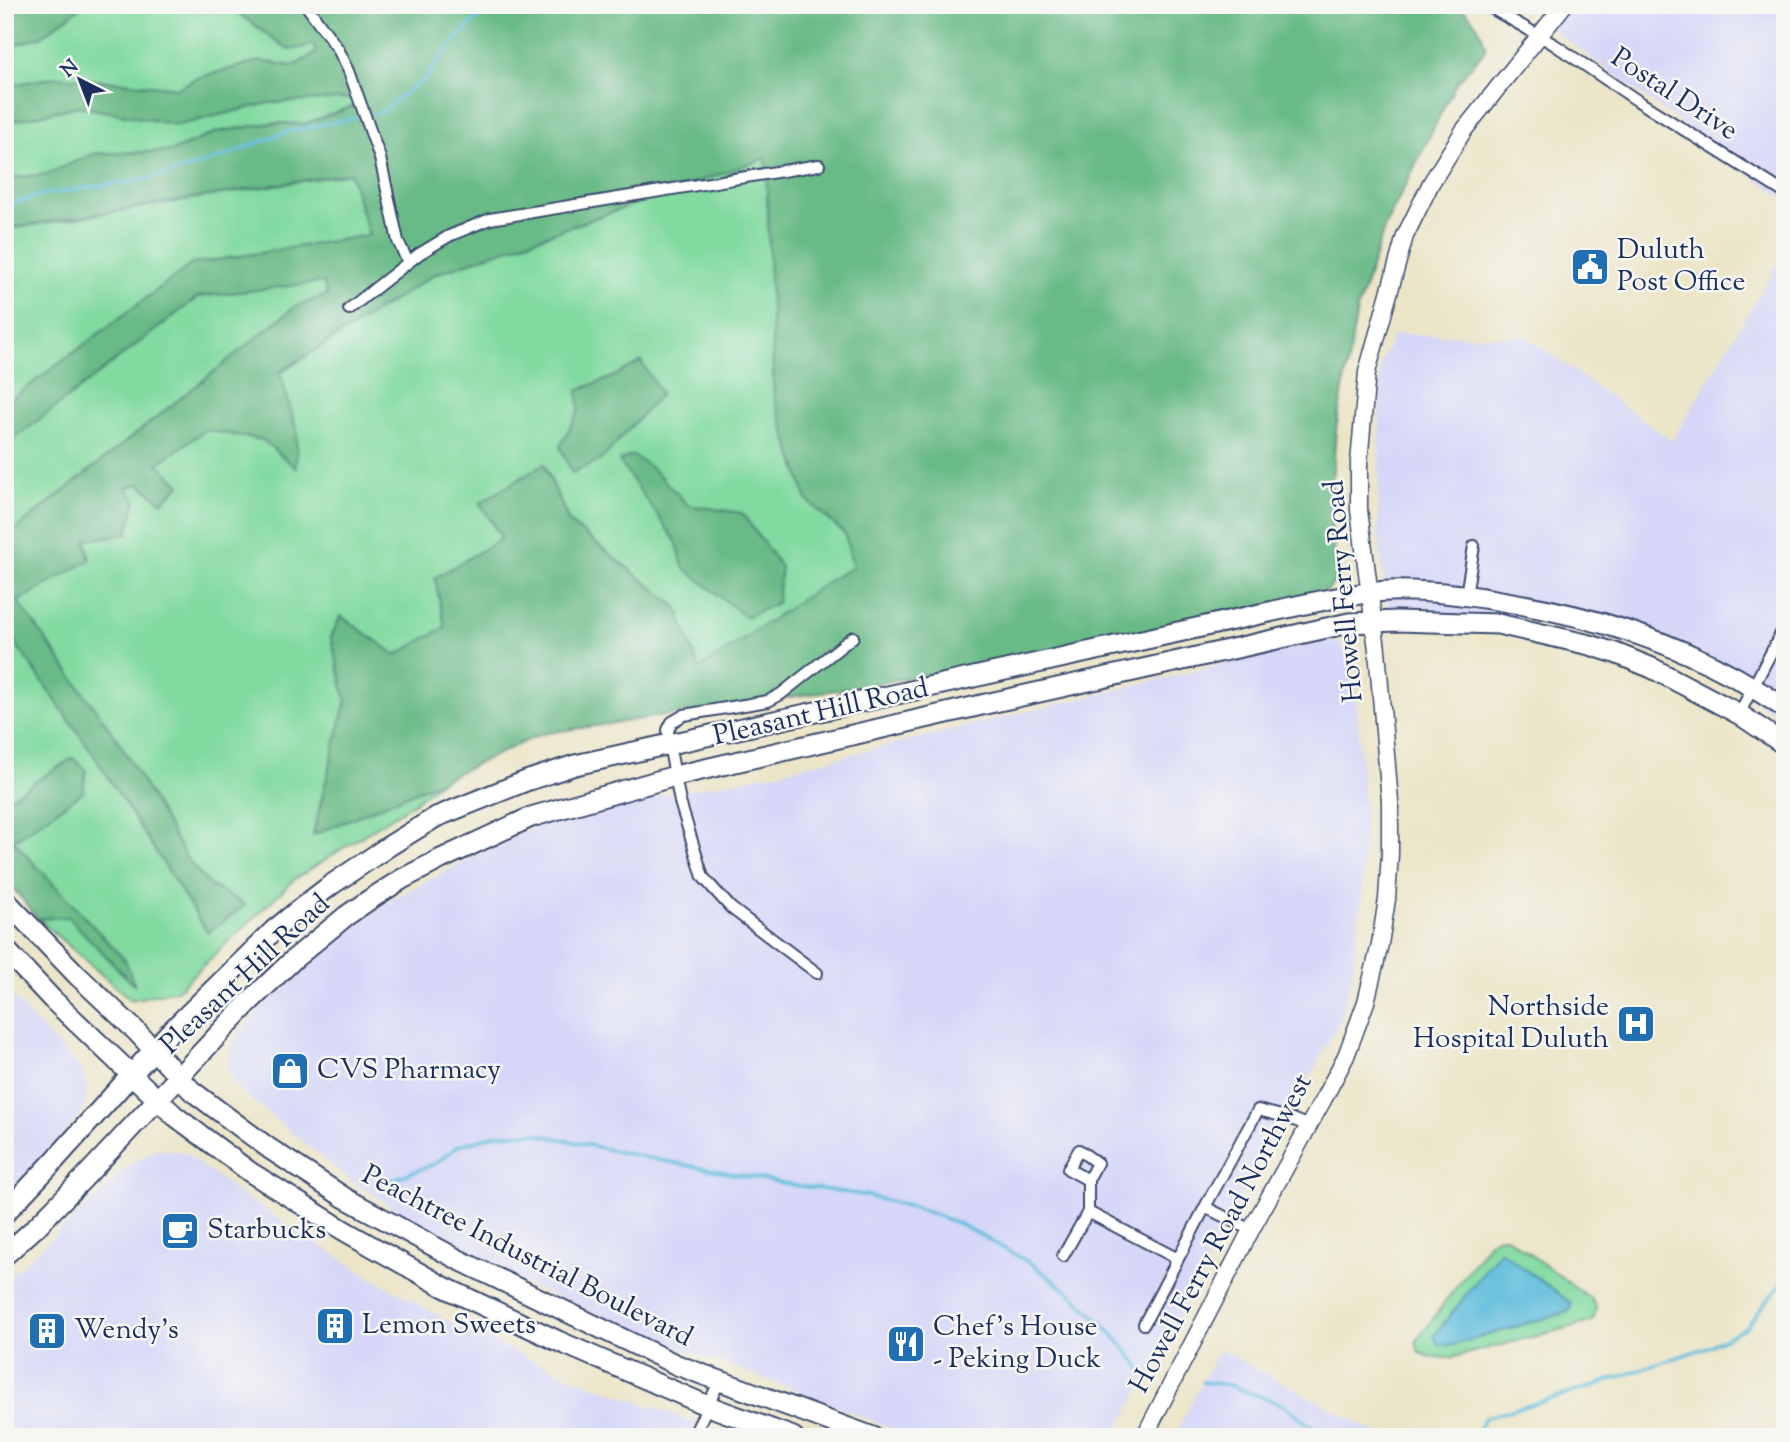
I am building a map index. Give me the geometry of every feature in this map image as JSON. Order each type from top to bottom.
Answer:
[{"type":"highway","name":"Pleasant Hill Road","points":[[5,1213],[153,1050],[216,985],[292,915],[340,878],[436,817],[526,781],[575,765],[1310,603],[1389,591],[1466,595],[1541,608],[1626,630],[1689,655],[1752,687],[1785,708]]},
{"type":"highway","name":"Pleasant Hill Road","points":[[5,1255],[83,1179],[248,1003],[294,959],[346,916],[402,879],[531,817],[675,776],[1349,623],[1498,624],[1571,640],[1615,653],[1651,668],[1738,714],[1785,745]]},
{"type":"highway","name":"Peachtree Industrial Boulevard","points":[[5,900],[192,1091],[270,1149],[345,1198],[459,1260],[677,1365],[873,1437]]},
{"type":"highway","name":"Peachtree Industrial Boulevard","points":[[5,949],[52,999],[156,1100],[250,1172],[400,1264],[481,1305],[708,1406],[793,1437]]},
{"type":"street","points":[[306,5],[338,49],[349,71],[380,158],[398,241],[408,262]]},
{"type":"street","name":"Postal Drive","points":[[1486,5],[1785,193]]},
{"type":"street","name":"Howell Ferry Road","points":[[1346,1056],[1366,1002],[1380,944],[1390,852],[1388,765],[1359,510],[1359,463],[1367,372],[1405,236],[1431,183],[1464,130],[1563,5]]},
{"type":"street","points":[[349,309],[419,254],[449,236],[490,219],[820,165]]},
{"type":"street","points":[[1466,595],[1474,546]]},
{"type":"street","points":[[1738,714],[1785,626]]},
{"type":"street","points":[[817,973],[731,908],[703,877],[680,802],[668,730],[672,722],[684,715],[768,701],[781,694],[853,638]]},
{"type":"street","name":"Howell Ferry Road Northwest","points":[[1143,1437],[1346,1056]]},
{"type":"street","points":[[1144,1324],[1258,1110],[1309,1126]]},
{"type":"street","points":[[1063,1256],[1088,1212],[1088,1180]]},
{"type":"street","points":[[1205,1207],[1251,1230]]},
{"type":"street","points":[[1088,1212],[1178,1259]]},
{"type":"street","points":[[693,1437],[719,1380]]},
{"type":"shaded area","points":[[1542,5],[1785,5],[1785,199],[1534,16]]},
{"type":"shaded area","points":[[1785,251],[1785,721],[1741,690],[1637,646],[1521,618],[1388,615],[1378,531],[1380,364],[1394,334],[1526,337],[1672,441]]},
{"type":"shaded area","points":[[1329,640],[1342,645],[1353,668],[1364,802],[1362,896],[1352,975],[1339,1021],[1302,1094],[1288,1107],[1142,1387],[1113,1437],[913,1437],[652,1338],[490,1269],[350,1180],[234,1083],[228,1067],[233,1042],[280,985],[382,905],[488,849],[560,816],[775,773]]},
{"type":"shaded area","points":[[5,989],[79,1067],[87,1085],[86,1104],[76,1120],[5,1199]]},
{"type":"shaded area","points":[[159,1149],[183,1152],[243,1196],[372,1278],[454,1324],[568,1376],[734,1437],[5,1437],[5,1281],[136,1160]]},
{"type":"shaded area","points":[[1219,1349],[1371,1430],[1383,1437],[1174,1437]]},
{"type":"green space","points":[[5,5],[84,5],[40,37],[5,48]]},
{"type":"green space","points":[[84,5],[227,5],[289,50],[313,45],[318,53],[293,66],[259,61],[197,78],[178,88],[55,77],[5,86],[5,48],[40,37]]},
{"type":"green space","points":[[227,5],[1458,5],[1476,24],[1486,49],[1455,85],[1385,226],[1357,310],[1336,429],[1330,508],[1337,579],[1326,592],[1078,648],[844,689],[541,734],[313,835],[346,700],[331,637],[341,616],[396,655],[445,627],[435,578],[502,538],[480,503],[544,464],[569,522],[677,607],[699,669],[853,567],[845,534],[807,500],[774,397],[766,158],[435,274],[280,372],[297,432],[296,468],[263,440],[206,430],[158,463],[180,485],[162,502],[140,484],[126,487],[136,500],[127,534],[86,540],[90,560],[18,601],[121,745],[187,859],[209,885],[245,905],[208,933],[93,754],[5,628],[5,538],[295,307],[327,295],[323,282],[198,297],[5,446],[5,404],[192,264],[369,235],[350,173],[10,228],[5,231],[5,179],[47,174],[93,154],[172,151],[217,132],[272,123],[304,124],[358,105],[353,98],[269,103],[178,125],[78,106],[5,123],[5,86],[55,77],[178,88],[197,78],[259,61],[293,66],[317,53],[313,45],[289,50]]},
{"type":"green space","points":[[354,98],[359,104],[304,124],[272,123],[217,132],[172,151],[93,154],[47,174],[5,179],[5,123],[78,106],[178,125],[269,103]]},
{"type":"green space","points":[[766,158],[774,397],[807,500],[845,534],[853,567],[699,670],[677,607],[569,522],[544,465],[480,503],[502,539],[435,578],[445,627],[396,655],[341,616],[331,637],[346,700],[313,835],[442,780],[415,802],[295,879],[177,990],[131,1000],[38,919],[68,916],[133,984],[13,840],[83,792],[73,758],[5,801],[5,628],[93,754],[208,933],[244,904],[209,885],[187,859],[121,745],[18,601],[89,560],[86,540],[125,487],[140,484],[162,502],[157,464],[206,430],[263,440],[295,467],[297,432],[280,373],[435,274]]},
{"type":"green space","points":[[350,173],[369,235],[192,264],[5,404],[5,231]]},
{"type":"green space","points":[[323,281],[328,295],[295,307],[5,538],[5,446],[198,297]]},
{"type":"green space","points":[[641,361],[661,394],[601,460],[572,473],[560,446],[579,411],[578,390],[613,377]]},
{"type":"green space","points":[[632,455],[652,468],[688,505],[742,513],[781,567],[777,603],[746,617],[683,567],[677,543],[619,461]]},
{"type":"green space","points":[[73,758],[86,770],[83,792],[13,841],[125,960],[135,986],[68,917],[38,919],[5,878],[5,801]]},
{"type":"green space","points":[[1505,1236],[1590,1298],[1596,1306],[1594,1318],[1590,1322],[1450,1358],[1431,1357],[1420,1353],[1416,1343],[1418,1339],[1490,1241]]},
{"type":"water","points":[[1500,1251],[1571,1303],[1570,1311],[1453,1345],[1439,1345],[1434,1336]]},
{"type":"waterway","points":[[374,114],[382,112],[426,79],[447,49],[475,20],[511,5]]},
{"type":"waterway","points":[[5,206],[44,194],[153,178],[206,163],[286,132],[355,118]]},
{"type":"waterway","points":[[386,1182],[435,1164],[458,1146],[497,1134],[533,1133],[643,1157],[863,1195],[920,1209],[962,1225],[1032,1264],[1074,1296],[1117,1339],[1141,1368]]},
{"type":"waterway","points":[[1475,1437],[1484,1418],[1578,1391],[1708,1347],[1746,1327],[1785,1279]]},
{"type":"waterway","points":[[1202,1382],[1229,1385],[1284,1405],[1325,1437]]},
{"type":"place","name":"Duluth Post Office","points":[[1590,267]]},
{"type":"place","name":"Northside Hospital Duluth","points":[[1636,1024]]},
{"type":"place","name":"CVS Pharmacy","points":[[290,1071]]},
{"type":"place","name":"Starbucks","points":[[180,1231]]},
{"type":"place","name":"Lemon Sweets","points":[[335,1326]]},
{"type":"place","name":"Wendy's","points":[[47,1331]]},
{"type":"place","name":"Chef's House - Peking Duck","points":[[906,1344]]}]
